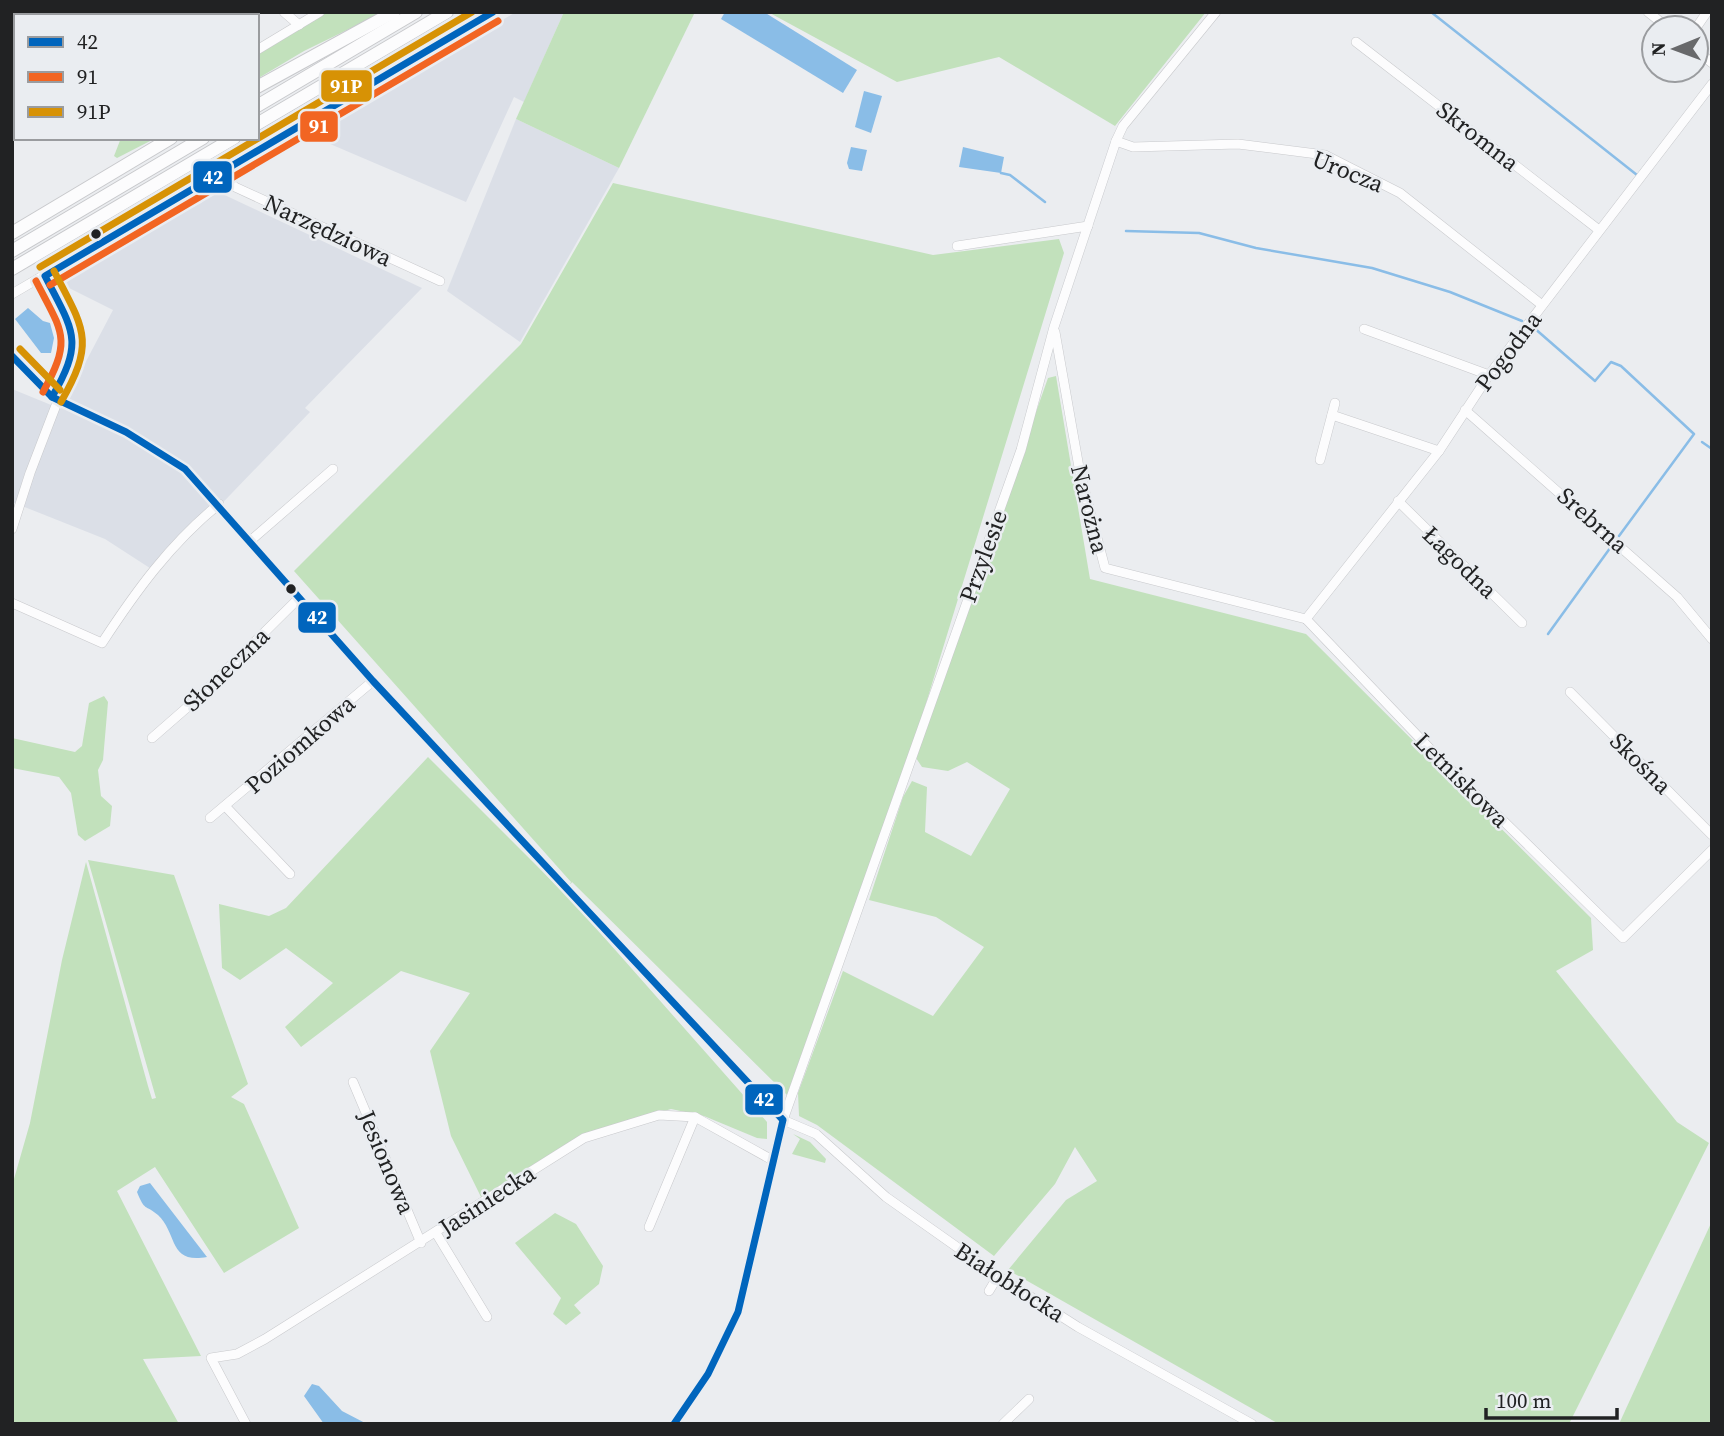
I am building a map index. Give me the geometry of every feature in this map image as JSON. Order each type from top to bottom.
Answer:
[{"type":"highway","points":[[259,87],[394,12]]},
{"type":"highway","points":[[259,105],[416,12]]},
{"type":"highway","points":[[259,123],[447,12]]},
{"type":"highway","points":[[12,233],[168,140]]},
{"type":"highway","points":[[12,251],[200,140]]},
{"type":"highway","points":[[12,270],[231,140]]},
{"type":"street","points":[[284,12],[299,25]]},
{"type":"street","points":[[259,49],[320,12]]},
{"type":"street","points":[[12,294],[493,12]]},
{"type":"street","name":"Przylesie","points":[[783,1120],[1021,450],[1054,327],[1116,141],[1123,126],[1216,12]]},
{"type":"street","name":"Skromna","points":[[1356,42],[1599,230]]},
{"type":"street","name":"Pogodna","points":[[1306,619],[1439,451],[1489,375],[1712,84]]},
{"type":"street","name":"Urocza","points":[[1116,141],[1133,147],[1238,144],[1325,155],[1400,193],[1542,305]]},
{"type":"street","name":"Narzędziowa","points":[[220,174],[235,187],[440,281]]},
{"type":"street","points":[[957,246],[1088,226]]},
{"type":"street","points":[[12,529],[55,399],[70,369],[75,346],[71,323],[45,276]]},
{"type":"street","name":"Narożna","points":[[1054,327],[1080,473],[1105,568],[1306,619]]},
{"type":"street","points":[[1364,328],[1489,375]]},
{"type":"street","points":[[12,356],[55,399],[126,432],[186,469],[373,681],[783,1120],[735,1320],[706,1378],[674,1424]]},
{"type":"street","points":[[1320,460],[1335,404]]},
{"type":"street","name":"Srebrna","points":[[1465,410],[1677,597],[1712,639]]},
{"type":"street","points":[[1332,415],[1439,451]]},
{"type":"street","points":[[249,542],[333,469]]},
{"type":"street","name":"Łagodna","points":[[1398,501],[1522,623]]},
{"type":"street","points":[[12,603],[102,643],[143,580],[175,543],[219,504]]},
{"type":"street","name":"Słoneczna","points":[[152,738],[199,698],[299,599]]},
{"type":"street","name":"Letniskowa","points":[[1306,619],[1435,754],[1623,938],[1712,850]]},
{"type":"street","name":"Poziomkowa","points":[[210,818],[373,681]]},
{"type":"street","name":"Skośna","points":[[1570,692],[1712,835]]},
{"type":"street","name":"Poziomkowa","points":[[226,807],[290,874]]},
{"type":"street","name":"Jesionowa","points":[[353,1082],[421,1243]]},
{"type":"street","name":"Jasiniecka","points":[[246,1424],[211,1358],[237,1354],[265,1339],[584,1138],[659,1115],[695,1118],[774,1161]]},
{"type":"street","points":[[649,1227],[695,1118]]},
{"type":"street","name":"Białobłocka","points":[[783,1120],[816,1134],[876,1189],[998,1276],[1078,1327],[1252,1424]]},
{"type":"street","points":[[436,1233],[487,1317]]},
{"type":"street","points":[[989,1291],[998,1276]]},
{"type":"street","points":[[1003,1424],[1029,1399]]},
{"type":"street","points":[[1218,1419],[1224,1408]]},
{"type":"shaded area","points":[[516,12],[564,12],[524,102],[514,97],[466,202],[309,135]]},
{"type":"shaded area","points":[[516,119],[619,168],[520,342],[447,291]]},
{"type":"shaded area","points":[[214,190],[422,288],[305,408],[310,412],[156,572],[105,539],[12,502],[12,389],[61,409],[113,310],[65,286],[71,275],[137,236],[201,203]]},
{"type":"green space","points":[[327,12],[384,12],[304,51],[259,78],[259,53]]},
{"type":"green space","points":[[564,12],[695,12],[619,168],[516,119]]},
{"type":"green space","points":[[768,12],[1206,12],[1115,126],[999,57],[897,82]]},
{"type":"green space","points":[[120,140],[152,140],[117,158],[114,156]]},
{"type":"green space","points":[[613,183],[933,255],[1059,239],[1064,253],[924,710],[930,712],[1048,378],[1056,376],[1090,579],[1306,634],[1591,918],[1593,950],[1556,971],[1677,1122],[1709,1143],[1569,1424],[1279,1424],[1008,1270],[1066,1200],[1097,1181],[1075,1147],[1055,1184],[994,1256],[817,1125],[799,1116],[798,1093],[843,971],[933,1016],[984,947],[936,917],[869,900],[903,797],[912,781],[927,787],[925,832],[971,856],[1010,789],[967,762],[948,771],[922,767],[916,758],[924,712],[787,1095],[572,882],[565,893],[767,1122],[767,1139],[757,1138],[704,1116],[671,1109],[582,1135],[481,1197],[451,1136],[430,1051],[470,993],[401,971],[301,1047],[285,1027],[333,983],[286,948],[240,980],[222,968],[219,904],[269,916],[286,908],[428,757],[564,893],[571,882],[294,571],[521,344]]},
{"type":"green space","points":[[104,696],[108,702],[103,760],[98,770],[101,796],[112,806],[110,826],[85,841],[78,835],[71,793],[59,777],[12,768],[12,738],[75,752],[82,746],[89,703]]},
{"type":"green space","points":[[88,860],[174,875],[248,1084],[231,1097],[244,1104],[299,1228],[224,1273],[155,1167],[117,1191],[201,1356],[143,1359],[179,1424],[12,1424],[12,1186],[30,1123],[62,960],[86,862],[148,1086],[152,1099],[156,1098]]},
{"type":"green space","points":[[793,1134],[810,1142],[826,1159],[825,1163],[792,1154],[800,1139]]},
{"type":"green space","points":[[555,1213],[576,1224],[603,1266],[599,1284],[574,1305],[581,1313],[566,1325],[553,1314],[561,1298],[515,1243]]},
{"type":"green space","points":[[1712,1221],[1712,1424],[1619,1424]]},
{"type":"water","points":[[725,12],[764,12],[857,70],[843,93],[721,19]]},
{"type":"water","points":[[864,91],[882,96],[871,133],[855,127]]},
{"type":"water","points":[[851,147],[867,150],[862,171],[849,169],[847,163]]},
{"type":"water","points":[[963,147],[1004,157],[1001,173],[959,167]]},
{"type":"water","points":[[28,308],[43,321],[50,323],[54,338],[51,353],[41,353],[15,319]]},
{"type":"water","points":[[150,1183],[207,1257],[186,1256],[175,1246],[164,1223],[144,1205],[137,1192],[140,1186]]},
{"type":"water","points":[[312,1384],[319,1386],[342,1411],[367,1424],[324,1424],[304,1396]]},
{"type":"waterway","points":[[1431,12],[1637,175]]},
{"type":"waterway","points":[[1001,173],[1010,175],[1045,202]]},
{"type":"waterway","points":[[1126,231],[1199,233],[1256,248],[1372,268],[1450,292],[1522,321]]},
{"type":"waterway","points":[[1533,327],[1595,381],[1611,362],[1621,366],[1694,434],[1619,536]]},
{"type":"waterway","points":[[1702,442],[1712,449]]},
{"type":"waterway","points":[[1548,634],[1613,544]]},
{"type":"transit line","name":"91P","points":[[259,138],[472,12]]},
{"type":"transit line","name":"42","points":[[52,397],[69,362],[72,348],[68,323],[45,276],[493,12]]},
{"type":"transit line","name":"91","points":[[50,285],[498,21]]},
{"type":"transit line","name":"91P","points":[[40,267],[255,140]]},
{"type":"transit line","name":"91P","points":[[54,271],[73,307],[82,335],[79,364],[61,402]]},
{"type":"transit line","name":"91","points":[[36,281],[58,324],[61,347],[43,392]]},
{"type":"transit line","name":"91P","points":[[20,349],[60,390]]},
{"type":"transit line","name":"42","points":[[12,356],[52,397],[126,432],[185,469],[373,681],[783,1120],[738,1312],[708,1374],[674,1424]]}]
